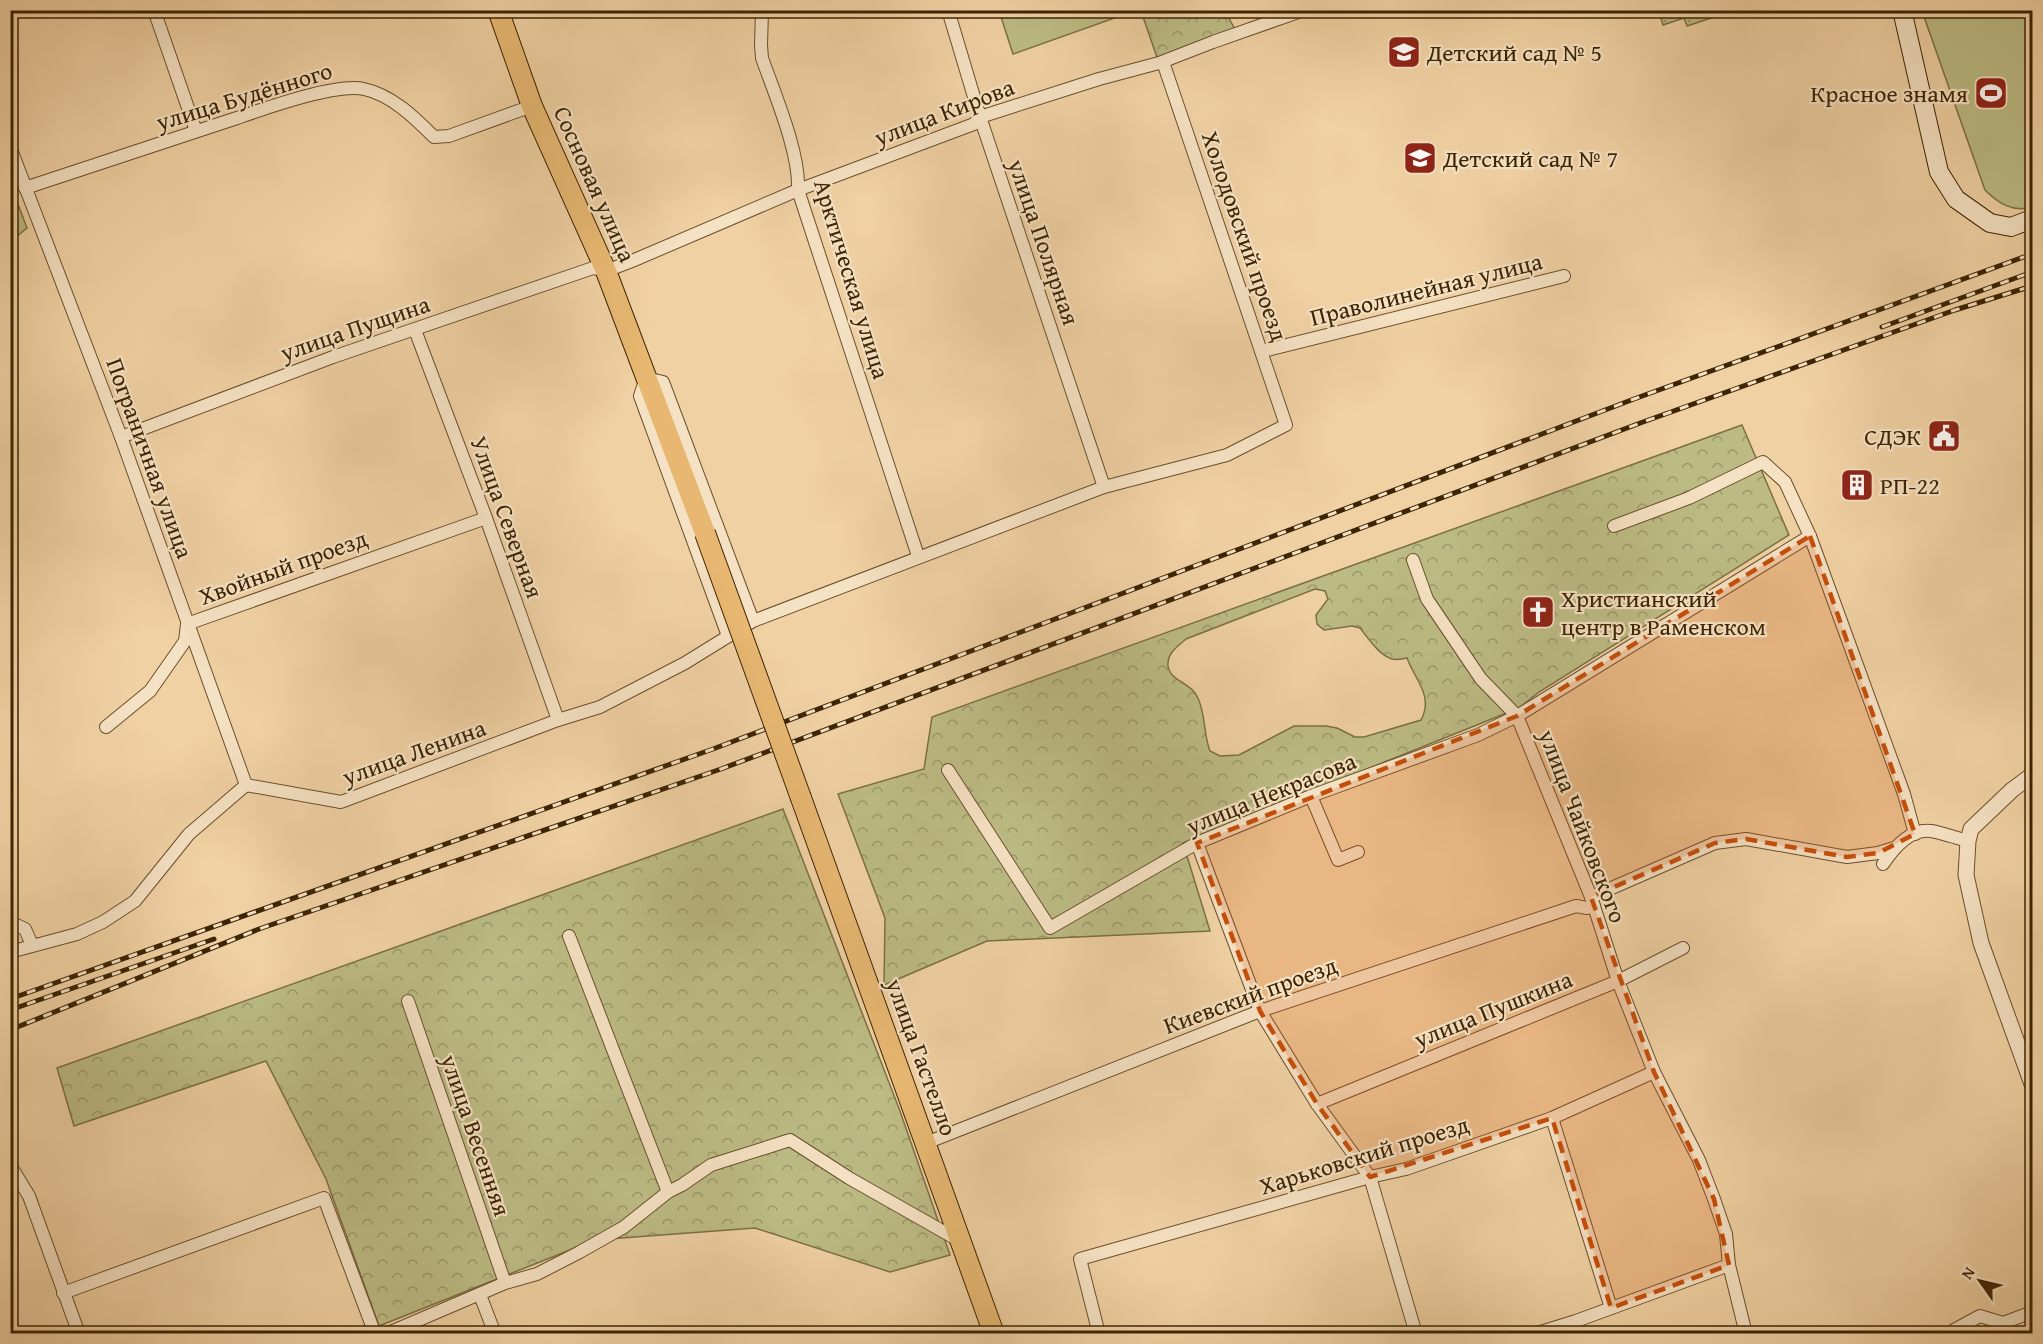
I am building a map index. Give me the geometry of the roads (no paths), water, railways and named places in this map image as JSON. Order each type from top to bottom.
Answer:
[{"type":"main road","name":"Сосновая улица","points":[[498,10],[532,106],[606,271],[705,533]]},
{"type":"main road","points":[[1902,10],[1936,162],[1943,179],[1956,199],[1990,223],[2011,227],[2032,219]]},
{"type":"main road","name":"улица Гастелло","points":[[705,533],[994,1334]]},
{"type":"street","points":[[154,10],[196,131]]},
{"type":"street","name":"Арктическая улица","points":[[762,10],[762,58],[791,143],[799,176],[798,190],[918,556]]},
{"type":"street","name":"улица Полярная","points":[[948,10],[980,117],[1104,487]]},
{"type":"street","name":"улица Кирова","points":[[606,271],[798,190],[974,124],[980,117],[1100,79],[1163,62],[1304,10]]},
{"type":"street","name":"Холодовский проезд","points":[[1163,62],[1263,351],[1286,425]]},
{"type":"street","name":"улица Будённого","points":[[25,188],[277,105],[347,87],[366,89],[388,99],[412,115],[434,137],[450,136],[532,106]]},
{"type":"street","name":"Пограничная улица","points":[[10,147],[121,437],[246,785]]},
{"type":"street","name":"улица Пущина","points":[[121,437],[333,357],[593,268],[606,271]]},
{"type":"street","name":"Праволинейная улица","points":[[1263,351],[1564,276]]},
{"type":"street","name":"Улица Северная","points":[[415,330],[486,518],[558,720]]},
{"type":"street","points":[[728,636],[640,396],[646,378],[663,382],[753,621]]},
{"type":"street","name":"улица Ленина","points":[[246,785],[341,802],[558,720],[600,707],[685,663],[753,621],[918,556],[1104,487],[1227,455],[1286,425]]},
{"type":"street","points":[[1614,526],[1689,498],[1762,462],[1785,482],[1810,536],[1904,794],[1915,834]]},
{"type":"street","name":"Хвойный проезд","points":[[106,727],[150,691],[185,641],[187,624],[486,518]]},
{"type":"street","name":"улица Чайковского","points":[[1746,1334],[1729,1265],[1726,1234],[1714,1199],[1699,1160],[1654,1072],[1618,981],[1592,902],[1517,716],[1810,536]]},
{"type":"street","points":[[1413,560],[1427,599],[1481,679],[1517,716]]},
{"type":"street","name":"улица Некрасова","points":[[948,770],[1050,928],[1197,843],[1311,796],[1478,735],[1517,716]]},
{"type":"street","points":[[2032,775],[1971,829],[1966,875],[1975,922],[2032,1084]]},
{"type":"street","points":[[10,952],[77,934],[103,922],[135,901],[189,834],[246,785]]},
{"type":"street","points":[[1311,796],[1338,860],[1358,852]]},
{"type":"street","points":[[1883,864],[1894,848],[1915,834],[1929,830],[1968,841]]},
{"type":"street","name":"Киевский проезд","points":[[926,1143],[1260,1011],[1576,906],[1587,908],[1592,902],[1715,843],[1746,839],[1847,857],[1878,853],[1894,848]]},
{"type":"street","points":[[1197,843],[1260,1011],[1317,1104],[1370,1177],[1416,1334]]},
{"type":"street","points":[[10,922],[25,929],[32,945]]},
{"type":"street","points":[[569,936],[668,1192]]},
{"type":"street","name":"улица Пушкина","points":[[1317,1104],[1618,981],[1683,948]]},
{"type":"street","name":"улица Весенняя","points":[[408,1001],[505,1283]]},
{"type":"street","name":"Харьковский проезд","points":[[1099,1334],[1080,1259],[1370,1177],[1406,1169],[1552,1118],[1654,1072]]},
{"type":"street","points":[[1552,1118],[1611,1308]]},
{"type":"street","points":[[386,1334],[505,1283],[537,1274],[624,1227],[668,1192],[711,1165],[790,1140],[849,1178],[960,1241]]},
{"type":"street","points":[[10,1165],[29,1197],[79,1334]]},
{"type":"street","points":[[63,1293],[324,1198],[375,1334]]},
{"type":"street","points":[[1534,1334],[1729,1265]]},
{"type":"street","points":[[480,1294],[495,1334]]},
{"type":"street","points":[[1952,1334],[1954,1330],[1980,1316],[2003,1323],[2032,1312]]},
{"type":"street","points":[[1576,1321],[1580,1334]]},
{"type":"railway","points":[[10,999],[713,749],[1634,399],[2032,254]]},
{"type":"railway","points":[[1882,327],[2032,272]]},
{"type":"railway","points":[[10,1030],[259,929],[721,769],[1643,422],[1955,310],[2032,286]]},
{"type":"railway","points":[[10,1010],[214,939]]},
{"type":"place","name":"Детский сад № 5","points":[[1404,52]]},
{"type":"place","name":"Красное знамя","points":[[1991,93]]},
{"type":"place","name":"Детский сад № 7","points":[[1420,158]]},
{"type":"place","name":"СДЭК","points":[[1944,436]]},
{"type":"place","name":"РП-22","points":[[1857,485]]},
{"type":"place","name":"Христианский центр в Раменском","points":[[1538,612]]}]
